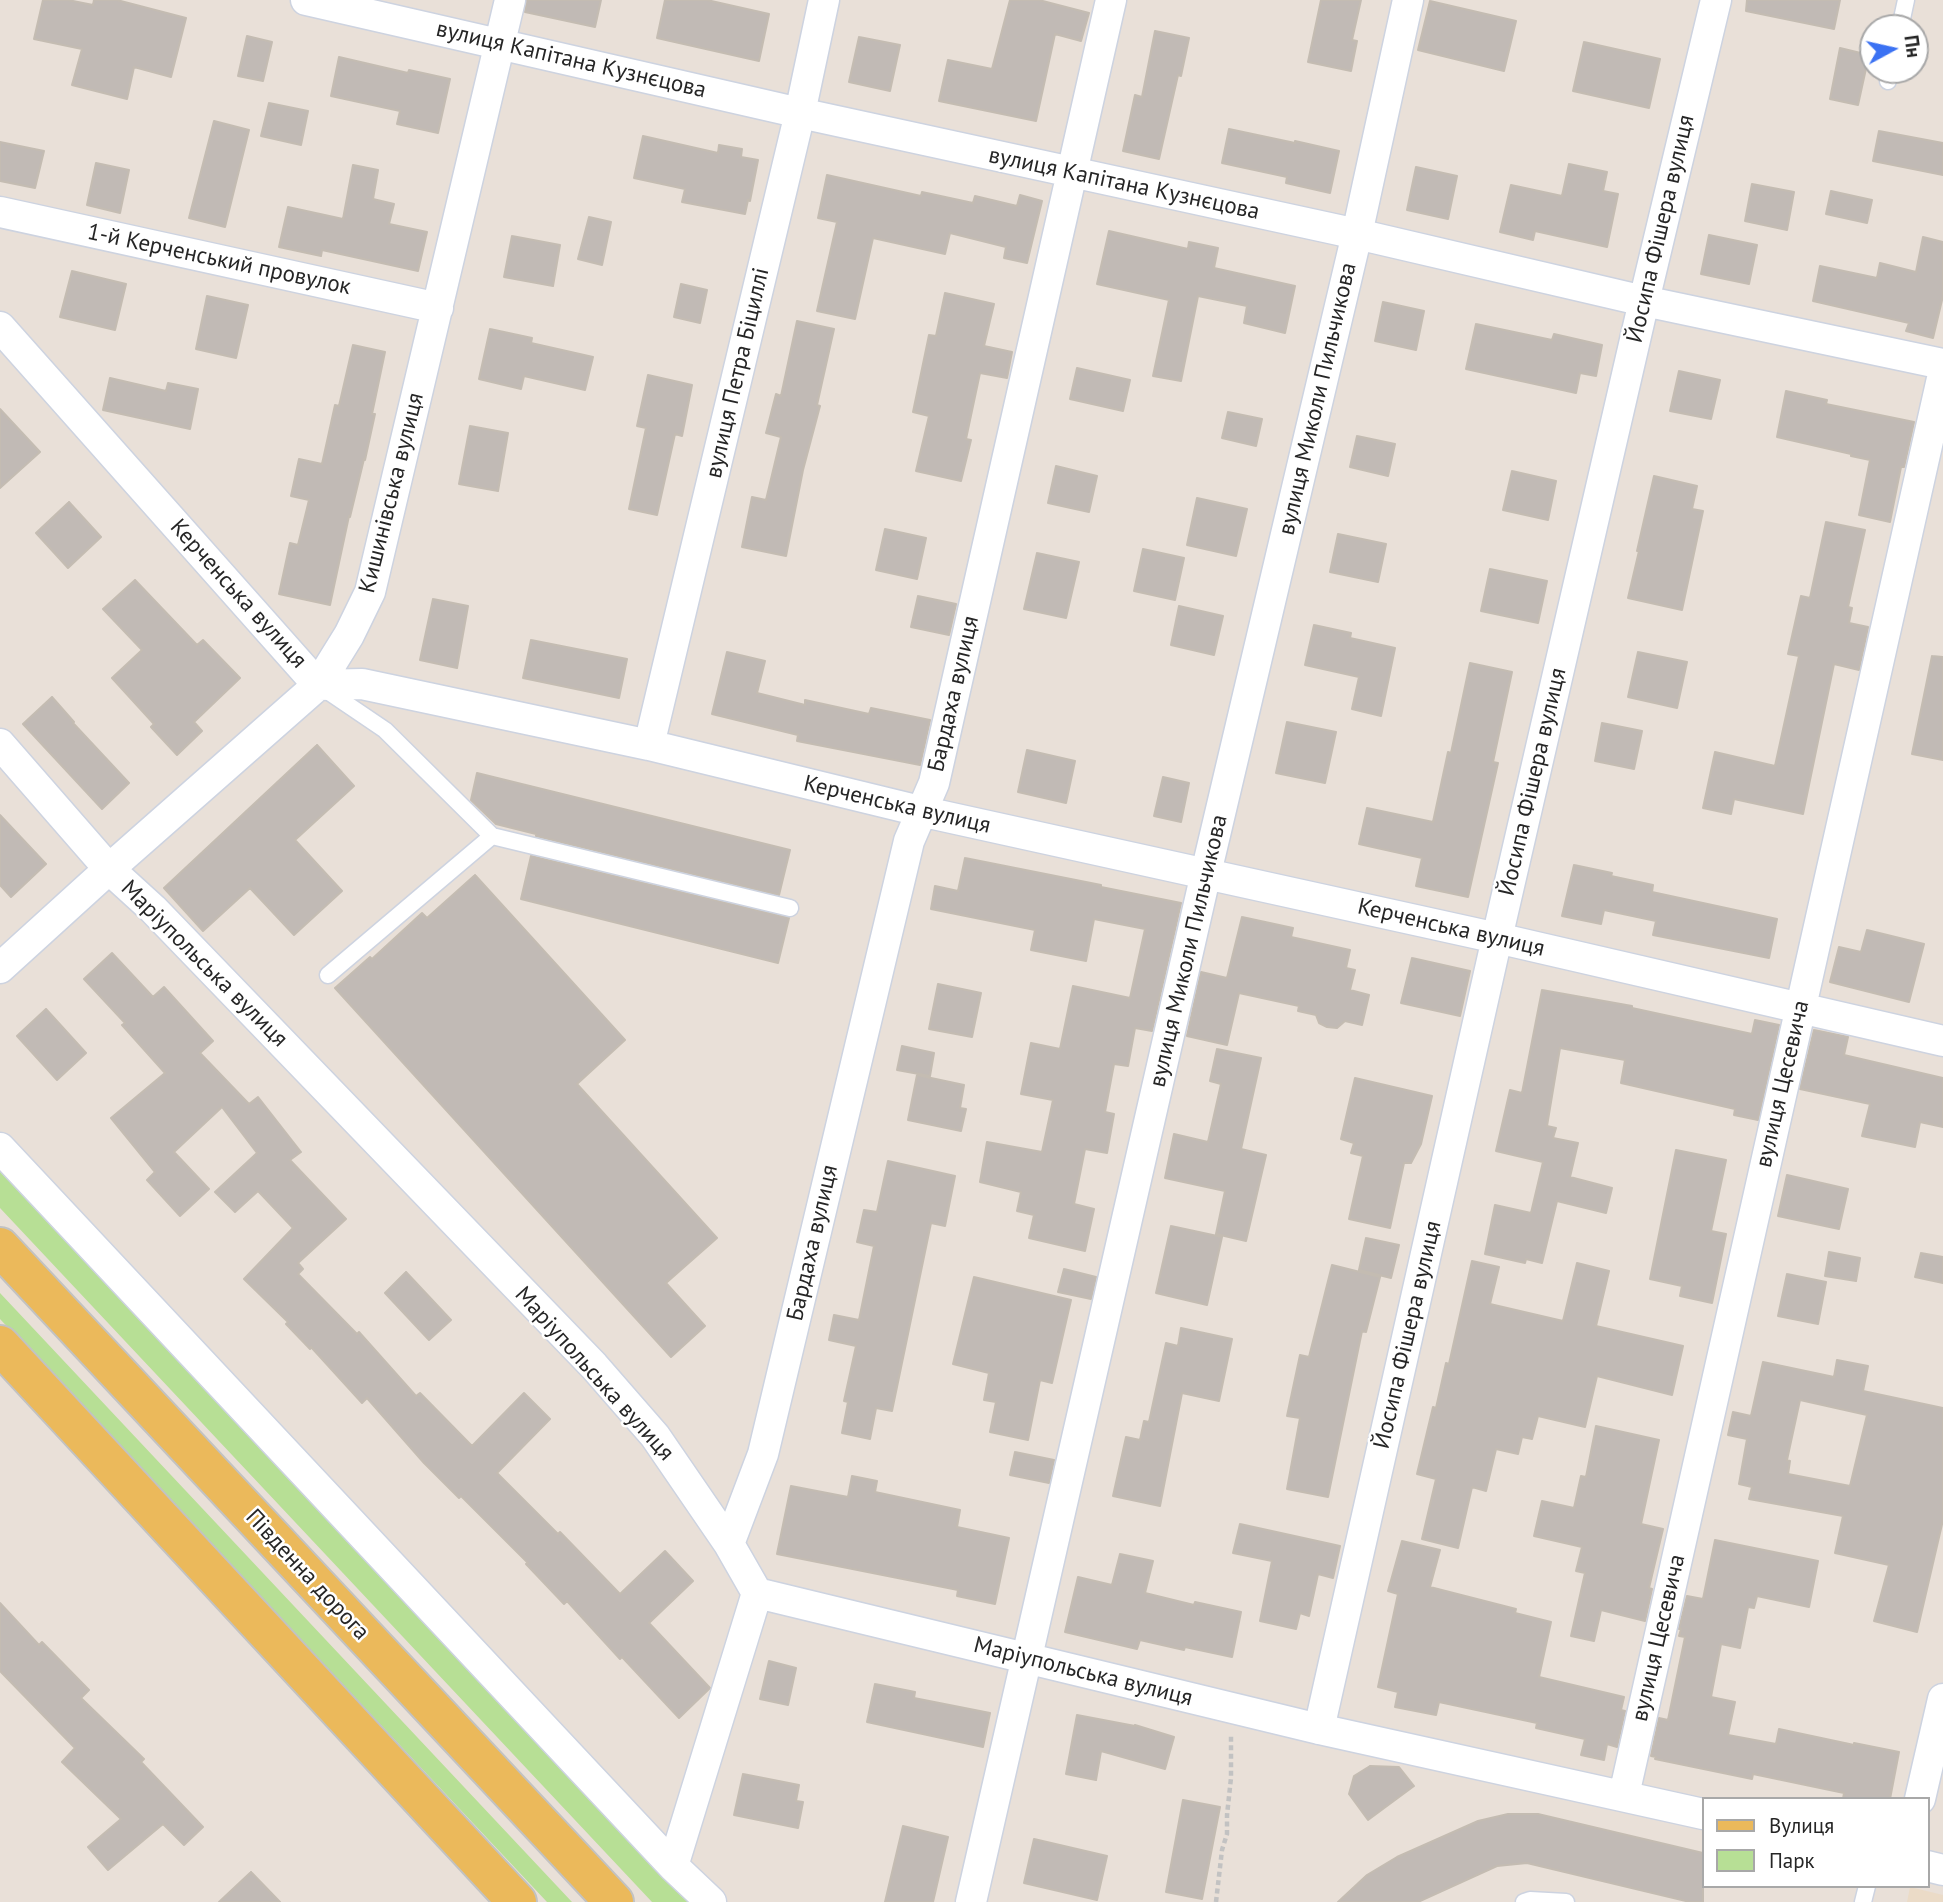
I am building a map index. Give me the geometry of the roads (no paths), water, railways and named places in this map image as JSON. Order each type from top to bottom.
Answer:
[{"type":"main road","name":"Південна дорога","points":[[0,1247],[614,1902]]},
{"type":"main road","points":[[0,1345],[517,1902]]},
{"type":"street","name":"вулиця Капітана Кузнєцова","points":[[306,0],[800,113],[1357,234],[1644,301],[1943,364]]},
{"type":"street","name":"Кишинівська вулиця","points":[[0,968],[318,685],[349,635],[370,592],[510,0]]},
{"type":"street","name":"вулиця Петра Біциллі","points":[[649,745],[800,113],[824,0]]},
{"type":"street","name":"Бардаха вулиця","points":[[729,1544],[763,1454],[905,854],[933,783],[1111,0]]},
{"type":"street","name":"вулиця Миколи Пильчикова","points":[[971,1902],[1206,873],[1357,234],[1408,0]]},
{"type":"street","name":"Йосипа Фішера вулиця","points":[[1319,1729],[1497,938],[1716,0]]},
{"type":"street","name":"1-й Керченський провулок","points":[[0,212],[438,308]]},
{"type":"street","name":"Керченська вулиця","points":[[0,327],[318,685],[362,684],[649,745],[920,811],[1497,938],[1943,1041]]},
{"type":"street","name":"вулиця Цесевича","points":[[1624,1795],[1943,374]]},
{"type":"street","name":"Маріупольська вулиця","points":[[0,744],[109,869],[163,919],[594,1366],[655,1436],[729,1544],[757,1593],[1319,1729],[1702,1814]]},
{"type":"street","points":[[0,1148],[673,1866],[711,1902]]},
{"type":"street","points":[[673,1866],[757,1593]]},
{"type":"street","points":[[1920,1797],[1943,1699]]},
{"type":"lane","points":[[318,685],[385,730],[492,836],[790,908]]},
{"type":"lane","points":[[328,975],[492,836]]},
{"type":"lane","points":[[1524,1902],[1566,1902]]}]
